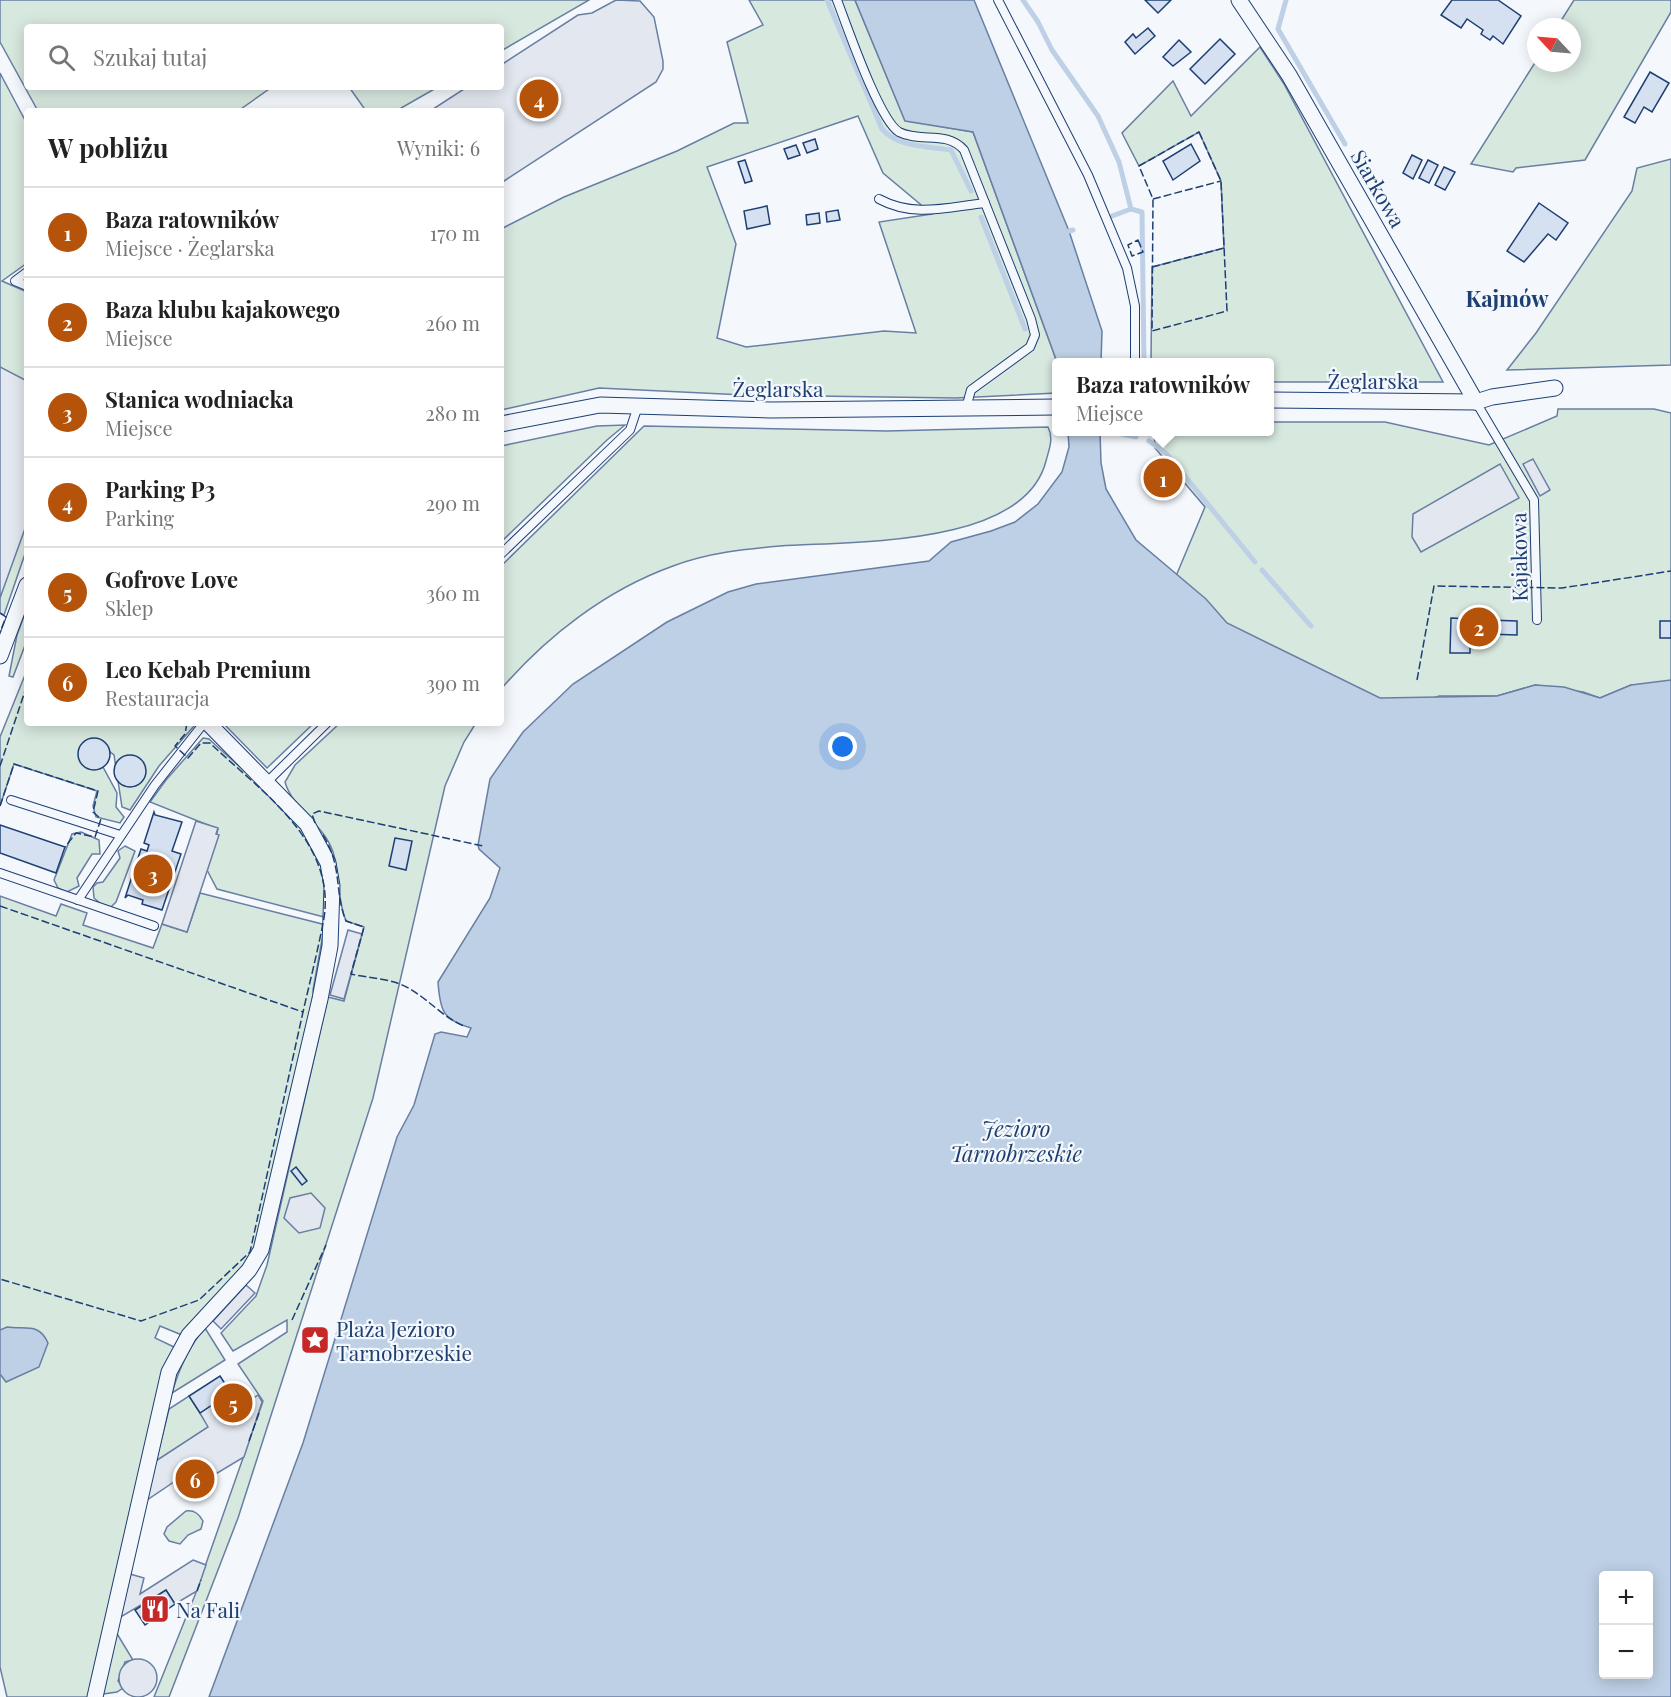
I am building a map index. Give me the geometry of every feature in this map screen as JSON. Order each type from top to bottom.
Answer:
[{"type":"street","name":"Siarkowa","points":[[1239,0],[1289,75],[1476,402]]},
{"type":"street","name":"Żeglarska","points":[[1274,400],[1476,402],[1530,390],[1555,388]]},
{"type":"street","name":"Żeglarska","points":[[504,423],[589,406],[771,410],[1052,407]]},
{"type":"street","points":[[0,656],[24,593]]},
{"type":"street","points":[[95,1697],[169,1372],[189,1335],[249,1270],[261,1250],[320,999],[332,922],[333,886],[328,863],[307,824],[209,726]]},
{"type":"lane","points":[[837,0],[887,120],[901,133],[944,138],[958,144],[967,157],[1031,319],[1035,335],[1030,347],[1021,356],[971,390],[966,408]]},
{"type":"lane","points":[[998,0],[1088,175],[1127,268],[1135,306],[1136,358]]},
{"type":"lane","points":[[879,199],[899,208],[919,211],[985,203]]},
{"type":"lane","points":[[24,274],[15,281],[24,285]]},
{"type":"lane","name":"Kajakowa","points":[[1476,402],[1534,500],[1538,620]]},
{"type":"lane","points":[[504,551],[630,430],[638,406]]},
{"type":"lane","points":[[78,900],[155,785],[204,726]]},
{"type":"lane","points":[[267,782],[324,726]]},
{"type":"lane","points":[[11,800],[120,835]]},
{"type":"lane","points":[[0,873],[154,926]]},
{"type":"shaded area","points":[[0,0],[589,0],[504,49],[504,24],[24,24],[24,86],[0,42]]},
{"type":"shaded area","points":[[616,0],[640,1],[654,17],[663,69],[656,82],[504,181],[504,108],[435,108],[462,90],[504,90],[504,63],[578,15],[592,13]]},
{"type":"shaded area","points":[[749,0],[855,0],[905,120],[973,132],[1056,358],[1052,358],[1052,393],[956,398],[744,395],[599,388],[504,409],[504,227],[564,197],[677,151],[734,123],[748,123],[727,42],[763,25]],"holes":[[[858,116],[883,173],[932,214],[879,222],[916,333],[884,331],[746,347],[717,338],[736,244],[707,167]]]},
{"type":"shaded area","points":[[1574,0],[1671,0],[1671,12],[1585,160],[1516,168],[1513,172],[1471,164],[1529,72],[1581,72],[1581,18],[1563,18]]},
{"type":"shaded area","points":[[1260,47],[1284,84],[1443,382],[1274,382],[1274,358],[1151,358],[1152,267],[1224,248],[1221,181],[1199,132],[1139,166],[1122,133],[1173,81],[1191,116]]},
{"type":"shaded area","points":[[0,73],[24,118],[24,265],[2,281],[24,291],[24,557],[4,615],[0,613]]},
{"type":"shaded area","points":[[26,90],[268,90],[242,108],[36,108]]},
{"type":"shaded area","points":[[351,90],[433,90],[401,108],[364,108]]},
{"type":"shaded area","points":[[1671,159],[1671,365],[1507,370],[1536,333],[1632,191],[1637,168]]},
{"type":"shaded area","points":[[0,367],[24,379],[24,531],[0,598]]},
{"type":"shaded area","points":[[1558,409],[1654,409],[1671,413],[1671,692],[1631,685],[1600,698],[1583,692],[1535,685],[1497,696],[1439,696],[1340,733],[1176,576],[1205,507],[1155,448],[1154,436],[1274,436],[1274,422],[1385,422],[1489,445],[1557,416]]},
{"type":"shaded area","points":[[625,425],[504,539],[504,445],[597,426]]},
{"type":"shaded area","points":[[644,426],[887,431],[1048,427],[1050,431],[1050,448],[1046,461],[1031,489],[1005,510],[971,525],[931,534],[890,540],[739,550],[673,566],[648,576],[601,601],[558,633],[504,686],[504,563]]},
{"type":"shaded area","points":[[1533,459],[1550,490],[1540,496],[1523,464]]},
{"type":"shaded area","points":[[1500,464],[1519,498],[1421,552],[1412,537],[1413,514]]},
{"type":"shaded area","points":[[24,616],[24,648],[13,677],[9,676],[17,635]]},
{"type":"shaded area","points":[[24,677],[24,726],[194,726],[159,766],[130,810],[122,807],[114,755],[110,752],[103,767],[117,793],[116,807],[124,817],[120,823],[96,817],[93,806],[97,791],[14,764],[0,806],[0,737]]},
{"type":"shaded area","points":[[226,726],[311,726],[267,768]]},
{"type":"shaded area","points":[[337,726],[474,726],[464,742],[445,786],[373,1098],[238,1518],[169,1697],[154,1697],[195,1595],[263,1401],[238,1364],[287,1332],[287,1320],[233,1351],[221,1333],[256,1296],[267,1265],[328,997],[344,1001],[364,927],[346,921],[341,904],[335,860],[329,842],[289,792],[285,782],[295,765]]},
{"type":"shaded area","points":[[203,738],[209,739],[270,795],[311,842],[324,872],[324,917],[217,889],[207,870],[218,829],[150,802]]},
{"type":"shaded area","points":[[196,821],[218,828],[216,834],[219,835],[187,932],[162,924]]},
{"type":"shaded area","points":[[81,832],[99,840],[100,854],[92,854],[77,878],[79,886],[67,892],[58,888],[54,880],[72,834]]},
{"type":"shaded area","points":[[125,846],[135,851],[116,902],[111,907],[101,904],[94,898],[93,887],[103,882],[120,858],[118,851]]},
{"type":"shaded area","points":[[200,893],[322,924],[324,929],[313,990],[314,999],[253,1254],[182,1335],[160,1326],[155,1338],[174,1347],[89,1697],[7,1697],[0,1667],[0,896],[56,916],[61,904],[87,913],[83,925],[153,948],[162,924],[187,932]]},
{"type":"shaded area","points":[[348,930],[362,934],[344,999],[330,995]]},
{"type":"shaded area","points":[[311,1193],[325,1208],[320,1228],[299,1233],[284,1218],[290,1198]]},
{"type":"shaded area","points":[[246,1285],[255,1293],[221,1329],[213,1321]]},
{"type":"shaded area","points":[[205,1328],[225,1360],[172,1393],[185,1359]]},
{"type":"shaded area","points":[[258,1395],[262,1402],[244,1457],[214,1475],[205,1461],[147,1500],[150,1460],[156,1461],[208,1427],[200,1413],[212,1405],[222,1419]]},
{"type":"shaded area","points":[[189,1396],[209,1427],[156,1461],[169,1409]]},
{"type":"shaded area","points":[[186,1511],[200,1516],[203,1521],[201,1529],[188,1535],[180,1544],[169,1541],[164,1534],[167,1527]]},
{"type":"shaded area","points":[[193,1560],[206,1565],[197,1591],[175,1604],[166,1590],[119,1618],[130,1574],[144,1578],[140,1594]]},
{"type":"shaded area","points":[[116,1632],[133,1660],[125,1662],[118,1681],[123,1688],[117,1692],[103,1694]]},
{"type":"shaded area","points":[[138,1659],[152,1664],[157,1678],[152,1692],[138,1697],[124,1692],[119,1678],[124,1664]]},
{"type":"water","points":[[855,0],[974,0],[1069,231],[1102,331],[1101,358],[1056,358],[973,132],[905,121]]},
{"type":"water","name":"Jezioro Tarnobrzeskie","points":[[1068,436],[1100,436],[1101,463],[1106,489],[1136,540],[1206,599],[1227,623],[1380,698],[1497,696],[1535,685],[1564,687],[1600,698],[1631,685],[1671,680],[1671,1697],[209,1697],[303,1443],[397,1137],[414,1105],[435,1034],[441,1032],[467,1037],[471,1028],[454,1022],[445,1013],[440,1000],[438,982],[490,898],[500,868],[479,849],[478,845],[490,779],[523,732],[573,684],[667,622],[728,592],[756,584],[929,561],[951,542],[1015,522],[1038,504],[1062,472],[1069,447]]},
{"type":"water","points":[[7,1327],[31,1328],[40,1332],[48,1343],[39,1367],[6,1382],[0,1374],[0,1330]]},
{"type":"building","points":[[1145,0],[1171,0],[1158,13]]},
{"type":"building","points":[[1452,0],[1498,0],[1521,16],[1503,44],[1493,36],[1490,40],[1481,34],[1483,30],[1467,19],[1461,28],[1441,15]]},
{"type":"building","points":[[1148,28],[1155,36],[1135,54],[1125,42],[1133,34],[1136,38]]},
{"type":"building","points":[[1220,39],[1235,54],[1205,84],[1190,69]]},
{"type":"building","points":[[1179,40],[1191,52],[1173,66],[1163,57]]},
{"type":"building","points":[[1650,72],[1669,83],[1652,112],[1644,107],[1635,123],[1624,117]]},
{"type":"building","points":[[815,139],[818,149],[807,153],[803,143]]},
{"type":"building","points":[[1191,144],[1200,161],[1173,180],[1163,161]]},
{"type":"building","points":[[796,145],[800,155],[788,159],[784,149]]},
{"type":"building","points":[[1412,155],[1422,160],[1413,179],[1403,173]]},
{"type":"building","points":[[745,160],[752,181],[745,183],[738,162]]},
{"type":"building","points":[[1428,160],[1438,165],[1429,183],[1419,178]]},
{"type":"building","points":[[1444,167],[1455,172],[1445,190],[1435,185]]},
{"type":"building","points":[[1539,203],[1568,223],[1556,240],[1548,234],[1524,262],[1507,251]]},
{"type":"building","points":[[767,206],[770,224],[747,229],[744,211]]},
{"type":"building","points":[[838,210],[840,220],[827,222],[826,212]]},
{"type":"building","points":[[819,213],[820,223],[807,225],[806,215]]},
{"type":"building","points":[[1167,467],[1174,477],[1158,489],[1151,479]]},
{"type":"building","points":[[1471,612],[1479,613],[1478,619],[1488,620],[1486,644],[1470,643]]},
{"type":"building","points":[[1451,618],[1470,619],[1470,653],[1450,653]]},
{"type":"building","points":[[1488,620],[1517,621],[1517,635],[1487,634]]},
{"type":"building","points":[[1660,621],[1671,621],[1671,638],[1660,638]]},
{"type":"building","points":[[94,738],[105,743],[110,754],[105,765],[94,770],[83,765],[78,754],[83,743]]},
{"type":"building","points":[[130,755],[142,759],[146,771],[142,783],[130,787],[118,783],[114,771],[118,759]]},
{"type":"building","points":[[154,812],[155,815],[182,822],[172,851],[181,854],[162,910],[142,904],[143,900],[128,895],[125,898],[141,849],[147,851],[149,845],[144,843]]},
{"type":"building","points":[[0,825],[65,847],[56,873],[0,853]]},
{"type":"building","points":[[395,838],[412,841],[406,870],[389,866]]},
{"type":"building","points":[[296,1167],[307,1181],[302,1185],[291,1171]]},
{"type":"building","points":[[220,1376],[229,1390],[241,1384],[251,1400],[221,1419],[212,1405],[200,1413],[189,1396]]},
{"type":"building","points":[[205,1461],[214,1475],[184,1496],[174,1481]]},
{"type":"building","points":[[166,1590],[175,1604],[145,1625],[135,1610]]},
{"type":"waterway","points":[[827,0],[882,129],[905,143],[951,150],[971,191]]},
{"type":"waterway","points":[[1023,0],[1038,22],[1052,50],[1098,116],[1119,162],[1131,209]]},
{"type":"waterway","points":[[1286,0],[1278,29],[1345,144]]},
{"type":"waterway","points":[[1112,216],[1131,209],[1142,212],[1144,358]]},
{"type":"waterway","points":[[981,217],[1025,329]]},
{"type":"waterway","points":[[1069,231],[1073,230]]},
{"type":"waterway","points":[[1131,436],[1136,437]]},
{"type":"waterway","points":[[1149,441],[1166,453],[1255,562]]},
{"type":"waterway","points":[[1262,570],[1311,626]]},
{"type":"fence","points":[[1199,132],[1221,181],[1227,311],[1152,331],[1153,199],[1139,166],[1199,132]]},
{"type":"fence","points":[[1153,199],[1221,181]]},
{"type":"fence","points":[[1138,240],[1143,252],[1132,256],[1128,245],[1138,240]]},
{"type":"fence","points":[[1152,267],[1224,248]]},
{"type":"fence","points":[[1417,680],[1434,586],[1562,588],[1671,571]]},
{"type":"fence","points":[[0,613],[6,617],[0,632]]},
{"type":"fence","points":[[0,766],[24,694]]},
{"type":"fence","points":[[186,726],[185,734],[175,746],[188,758],[201,743],[210,743],[271,798],[290,819],[306,841],[318,864],[325,890],[324,918],[303,1012]]},
{"type":"fence","points":[[0,806],[14,764],[98,791],[93,812],[101,819],[95,837],[76,833],[65,847]]},
{"type":"fence","points":[[315,823],[312,814],[319,811],[483,846]]},
{"type":"fence","points":[[323,835],[336,869],[340,900],[346,921],[364,927],[351,974],[404,986],[464,1026]]},
{"type":"fence","points":[[0,906],[303,1012],[250,1252],[199,1300],[141,1321],[0,1279]]},
{"type":"fence","points":[[292,1320],[326,1245]]},
{"type":"fence","points":[[249,1441],[259,1413]]},
{"type":"fence","points":[[197,1591],[201,1580]]},
{"type":"place","name":"Parking P3","points":[[539,99]]},
{"type":"place","name":"Baza ratowników","points":[[1163,478]]},
{"type":"place","name":"Baza klubu kajakowego","points":[[1479,627]]},
{"type":"place","name":"Stanica wodniacka","points":[[153,874]]},
{"type":"place","name":"Plaża Jezioro Tarnobrzeskie","points":[[315,1340]]},
{"type":"place","name":"Gofrove Love","points":[[233,1403]]},
{"type":"place","name":"Leo Kebab Premium","points":[[195,1479]]},
{"type":"place","name":"Na Fali","points":[[155,1609]]},
{"type":"district","name":"Kajmów","points":[[1507,298]]}]
